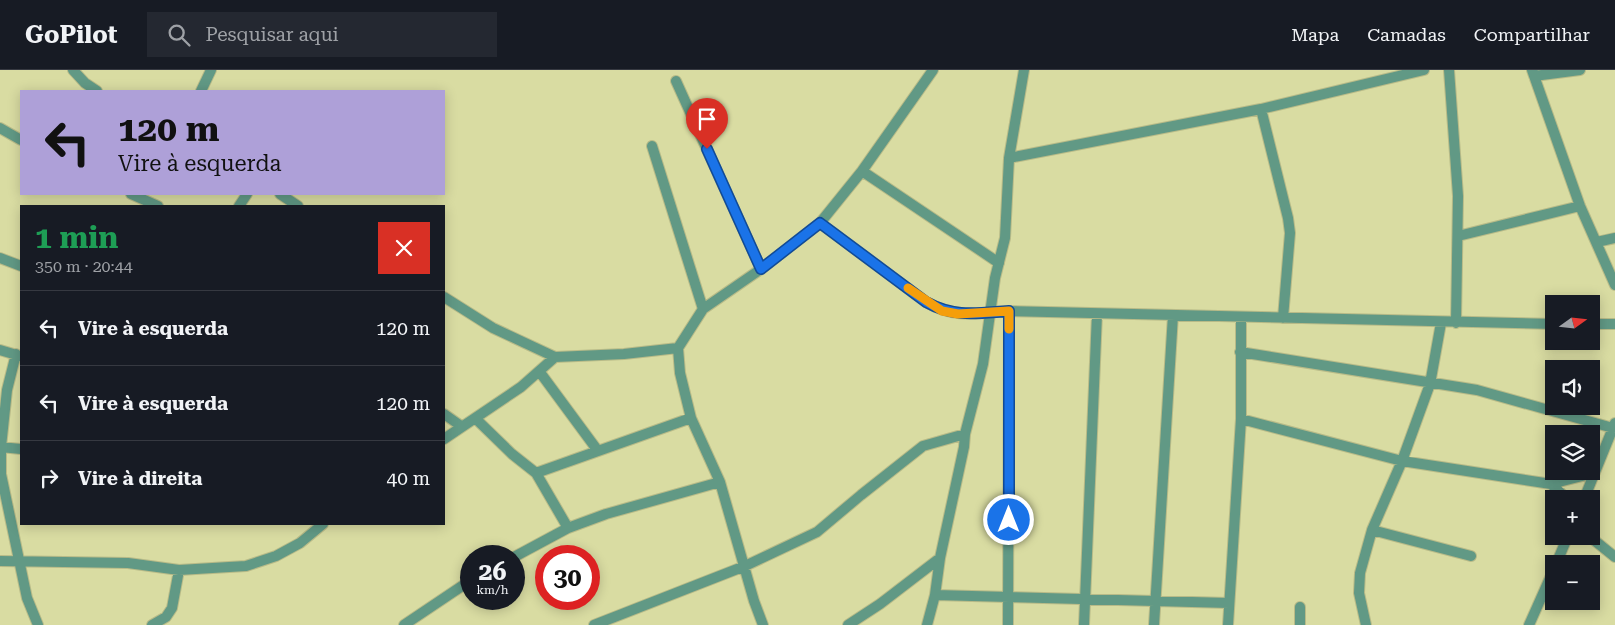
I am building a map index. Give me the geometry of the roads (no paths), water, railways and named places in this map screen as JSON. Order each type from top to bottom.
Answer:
[{"type":"street","points":[[73,70],[84,83],[95,90]]},
{"type":"street","points":[[201,90],[211,70]]},
{"type":"street","points":[[763,625],[754,601],[720,482],[691,418],[680,373],[678,348],[703,309],[761,269],[820,223],[862,170],[933,70]]},
{"type":"street","points":[[927,625],[936,595],[940,558],[964,447],[965,434],[983,364],[1006,230],[1009,158],[1024,70]]},
{"type":"street","points":[[1009,158],[1261,109],[1424,70]]},
{"type":"street","points":[[1449,70],[1458,236],[1456,323]]},
{"type":"street","points":[[1580,70],[1533,73],[1580,206],[1615,285]]},
{"type":"street","points":[[676,81],[761,269]]},
{"type":"street","points":[[1261,109],[1288,213],[1290,232],[1283,318]]},
{"type":"street","points":[[0,128],[20,139]]},
{"type":"street","points":[[652,146],[703,309]]},
{"type":"street","points":[[862,170],[999,263]]},
{"type":"street","points":[[134,195],[156,205]]},
{"type":"street","points":[[282,195],[296,205]]},
{"type":"street","points":[[1458,236],[1580,206]]},
{"type":"street","points":[[820,223],[926,302],[942,311],[958,314],[1009,311],[1441,323],[1545,324]]},
{"type":"street","points":[[1597,242],[1615,238]]},
{"type":"street","points":[[0,258],[20,266]]},
{"type":"street","points":[[445,298],[493,328],[555,357],[624,354],[678,348]]},
{"type":"street","points":[[1008,625],[1009,311]]},
{"type":"street","points":[[1084,625],[1097,314]]},
{"type":"street","points":[[1154,625],[1172,315]]},
{"type":"street","points":[[1228,625],[1241,420],[1241,317]]},
{"type":"street","points":[[1366,625],[1358,592],[1360,573],[1372,530],[1402,461],[1430,384],[1441,323]]},
{"type":"street","points":[[1600,324],[1615,324]]},
{"type":"street","points":[[0,350],[19,355],[7,390],[0,447],[1,474],[28,598],[38,625]]},
{"type":"street","points":[[1240,352],[1476,390],[1614,425],[1600,458]]},
{"type":"street","points":[[445,438],[521,387],[555,357]]},
{"type":"street","points":[[539,371],[598,451]]},
{"type":"street","points":[[445,415],[461,426]]},
{"type":"street","points":[[475,418],[512,454],[536,473],[568,528]]},
{"type":"street","points":[[536,473],[691,418]]},
{"type":"street","points":[[1241,420],[1402,461],[1550,484],[1565,480]]},
{"type":"street","points":[[594,625],[745,566],[817,532],[923,446],[965,434]]},
{"type":"street","points":[[0,447],[20,450]]},
{"type":"street","points":[[525,551],[568,528],[606,514],[720,482]]},
{"type":"street","points":[[1550,484],[1557,490]]},
{"type":"street","points":[[0,561],[128,564],[179,570],[246,566],[276,556],[300,543],[322,525]]},
{"type":"street","points":[[1372,530],[1471,556]]},
{"type":"street","points":[[1600,545],[1615,557]]},
{"type":"street","points":[[848,625],[880,604],[940,558]]},
{"type":"street","points":[[152,625],[166,617],[172,608],[179,570]]},
{"type":"street","points":[[404,625],[460,587]]},
{"type":"street","points":[[1530,625],[1545,590]]},
{"type":"street","points":[[936,595],[1229,603]]},
{"type":"street","points":[[1300,607],[1300,625]]}]
